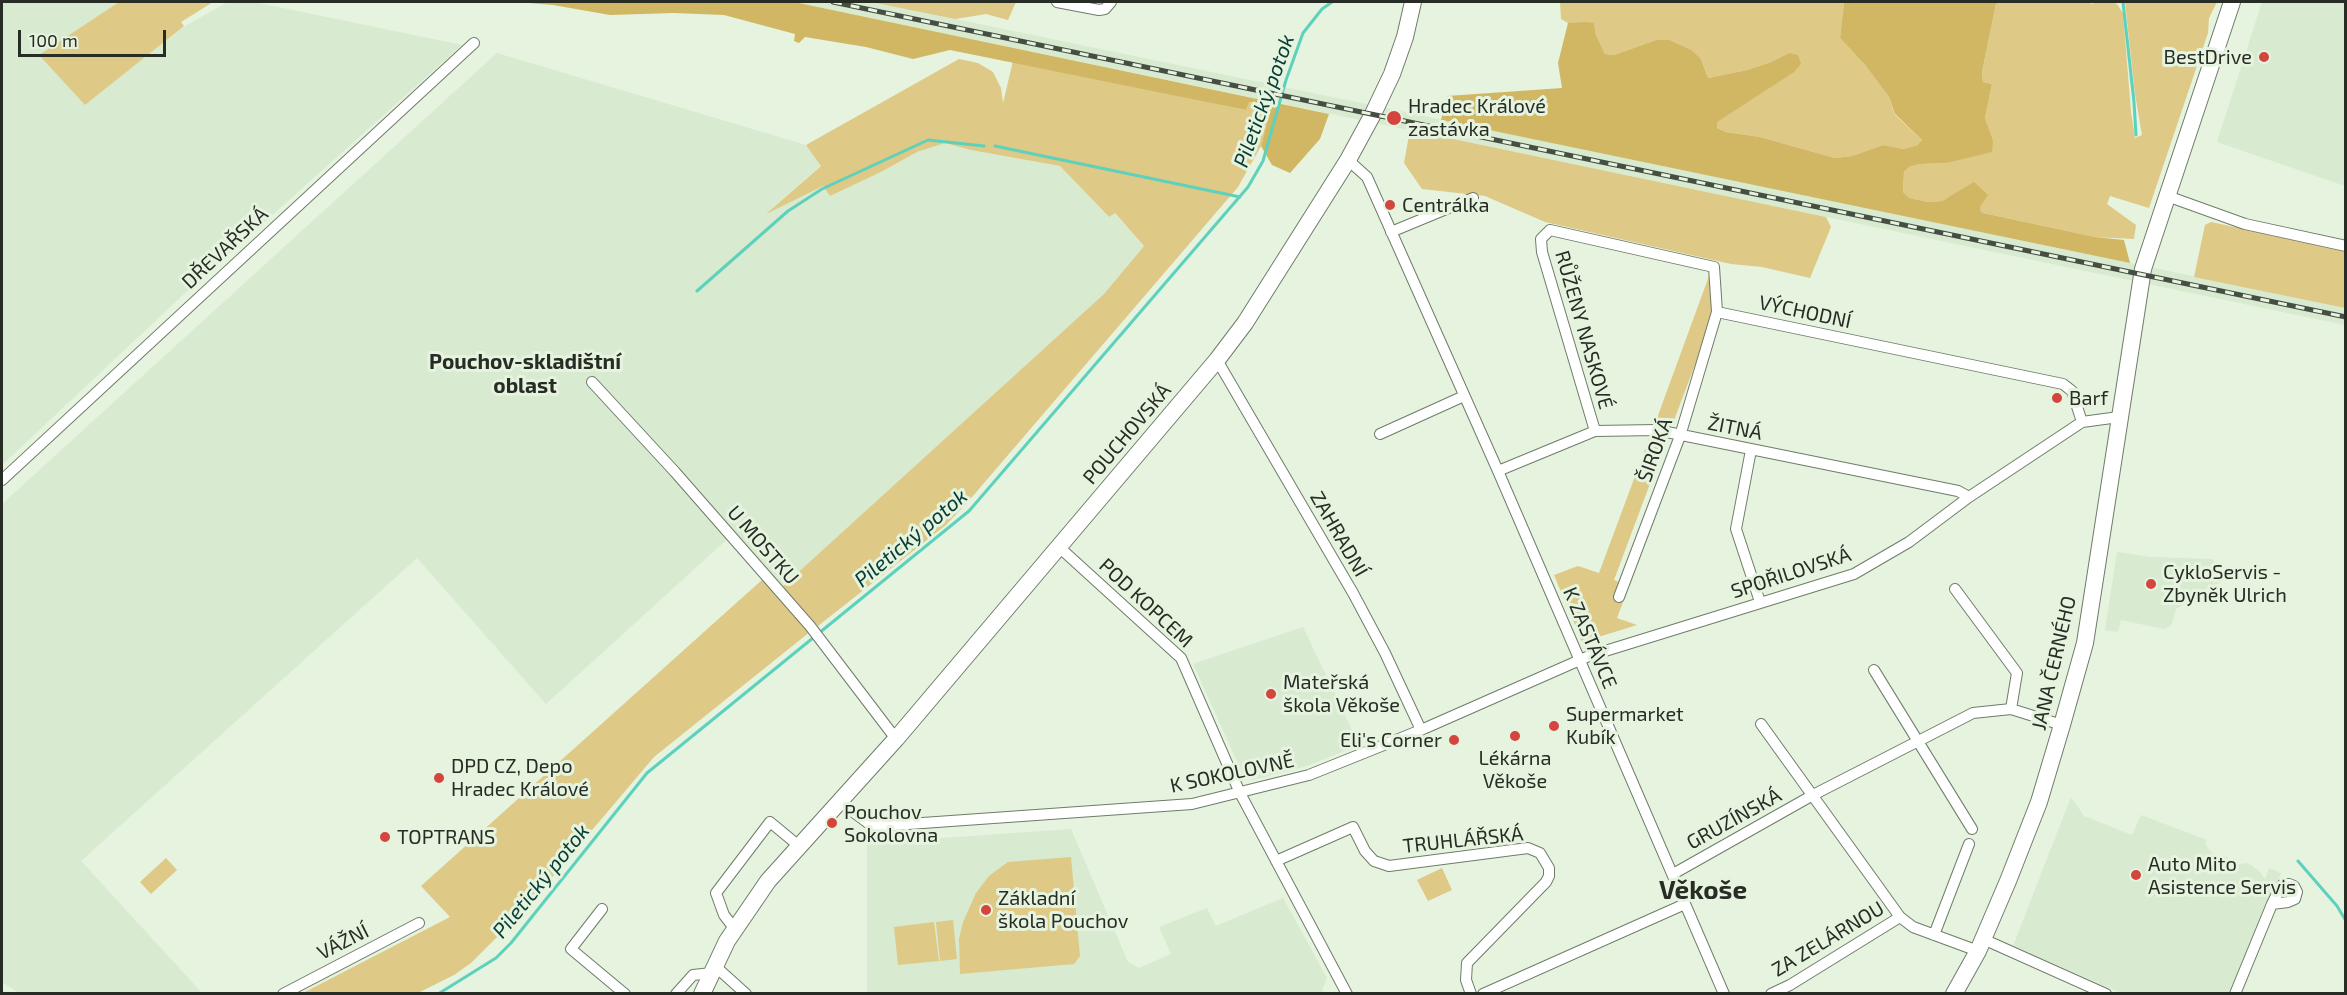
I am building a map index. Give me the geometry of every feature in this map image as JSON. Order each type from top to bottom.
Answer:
[{"type":"street","points":[[1057,2],[1099,10],[1105,9],[1111,2]]},
{"type":"street","name":"POUCHOVSKÁ","points":[[702,993],[734,928],[768,881],[896,739],[1217,360],[1245,323],[1348,160],[1392,74],[1405,37],[1413,2]]},
{"type":"street","name":"JANA ČERNÉHO","points":[[1954,993],[1981,945],[2039,802],[2085,643],[2143,269],[2232,2]]},
{"type":"street","name":"DŘEVAŘSKÁ","points":[[2,480],[474,43]]},
{"type":"street","name":"K ZASTÁVCE","points":[[1348,160],[1367,177],[1498,471],[1724,993]]},
{"type":"street","points":[[2167,196],[2246,224],[2346,246]]},
{"type":"street","points":[[1391,232],[1473,198]]},
{"type":"street","name":"RŮŽENY NASKOVÉ","points":[[1595,431],[1542,252],[1541,239],[1550,230],[1714,267],[1717,312]]},
{"type":"street","name":"VÝCHODNÍ","points":[[1717,312],[2063,384],[2073,390],[2082,422]]},
{"type":"street","name":"ŠIROKÁ","points":[[1618,597],[1680,436],[1717,312]]},
{"type":"street","name":"ZAHRADNÍ","points":[[1217,360],[1353,593],[1385,653],[1421,730]]},
{"type":"street","name":"U MOSTKU","points":[[592,382],[682,479],[810,626],[896,739]]},
{"type":"street","points":[[1380,434],[1464,396]]},
{"type":"street","name":"SPOŘILOVSKÁ","points":[[1580,660],[1619,645],[1833,581],[1861,570],[1909,542],[1969,497],[2082,422],[2119,417]]},
{"type":"street","name":"ŽITNÁ","points":[[1498,471],[1595,431],[1657,430],[1958,491],[1969,497]]},
{"type":"street","points":[[1751,450],[1736,529],[1760,602]]},
{"type":"street","name":"POD KOPCEM","points":[[1059,547],[1181,658],[1240,793]]},
{"type":"street","name":"JANA ČERNÉHO","points":[[1955,588],[2017,674],[2011,709]]},
{"type":"street","name":"K SOKOLOVNĚ","points":[[840,802],[868,823],[880,826],[1192,804],[1309,775],[1421,730],[1580,660]]},
{"type":"street","points":[[1874,670],[1972,829]]},
{"type":"street","name":"GRUZÍNSKÁ","points":[[1673,874],[1813,795],[1973,713],[2011,709],[2062,724]]},
{"type":"street","name":"GRUZÍNSKÁ","points":[[1761,724],[1900,916]]},
{"type":"street","points":[[1240,793],[1347,993]]},
{"type":"street","points":[[734,928],[724,915],[716,893],[770,822],[799,846]]},
{"type":"street","name":"TRUHLÁŘSKÁ","points":[[1276,861],[1353,827],[1365,851],[1374,861],[1389,866],[1535,850],[1543,856],[1549,876],[1546,882],[1467,963],[1466,980],[1471,993]]},
{"type":"street","points":[[1934,935],[1969,844]]},
{"type":"street","points":[[1484,993],[1685,904]]},
{"type":"street","points":[[2235,993],[2272,904]]},
{"type":"street","points":[[602,909],[571,949],[625,993]]},
{"type":"street","name":"ZA ZELÁRNOU","points":[[1771,993],[1790,985],[1900,916],[1913,927],[1934,935],[1981,945],[2106,993]]},
{"type":"street","name":"VÁŽNÍ","points":[[283,993],[419,923]]},
{"type":"street","points":[[676,993],[693,975],[713,969],[746,993]]},
{"type":"shaded area","points":[[2,2],[119,2],[40,55],[85,105],[180,29],[226,3],[254,2],[462,45],[183,295],[2,465]]},
{"type":"shaded area","points":[[119,2],[213,2],[181,22],[184,26],[85,105],[39,55]]},
{"type":"shaded area","points":[[516,2],[794,2],[1329,114],[1320,139],[1290,173],[1272,165],[1261,146],[1272,106],[1249,102],[1246,110],[950,50],[913,59],[866,47],[805,37],[799,43],[794,41],[795,34],[724,15],[674,13],[610,15],[553,5]]},
{"type":"shaded area","points":[[794,2],[873,2],[1830,200],[2345,308],[2345,325]]},
{"type":"shaded area","points":[[871,2],[1016,2],[1008,20],[986,14],[955,19]]},
{"type":"shaded area","points":[[1560,2],[1844,2],[1840,38],[1865,65],[1889,97],[1895,115],[1922,140],[1919,145],[1904,149],[1883,145],[1852,156],[1835,158],[1760,137],[1726,132],[1717,128],[1716,122],[1789,53],[1747,70],[1708,78],[1701,59],[1656,40],[1614,55],[1605,54],[1596,35],[1594,23],[1568,23],[1561,19]]},
{"type":"shaded area","points":[[1844,2],[2004,2],[1996,4],[1982,72],[1983,82],[1992,84],[1985,118],[1993,140],[1992,152],[1946,163],[1920,164],[1909,167],[1904,172],[1903,192],[1909,198],[1928,202],[1942,201],[1974,182],[1988,195],[1981,205],[1980,210],[1983,213],[2095,237],[2124,240],[2130,263],[1441,120],[1447,96],[1562,88],[1558,63],[1568,23],[1586,22],[1594,23],[1596,35],[1605,54],[1614,55],[1656,40],[1669,40],[1691,50],[1701,59],[1708,78],[1747,70],[1789,53],[1798,55],[1801,64],[1794,72],[1717,122],[1717,128],[1726,132],[1760,137],[1835,158],[1852,156],[1883,145],[1904,149],[1918,145],[1922,140],[1895,114],[1889,97],[1865,65],[1840,38]]},
{"type":"shaded area","points":[[2004,2],[2088,2],[2092,4],[2112,2],[2117,4],[2123,13],[2135,138],[2142,135],[2125,2],[2217,2],[2209,18],[2208,33],[2149,208],[2110,196],[2107,204],[2136,225],[2134,239],[2095,237],[1983,213],[1980,210],[1981,204],[1974,183],[1942,201],[1928,202],[1908,198],[1903,192],[1904,172],[1909,167],[1920,164],[1946,163],[1993,140],[1985,118],[1992,84],[1983,82],[1982,72],[1996,4]]},
{"type":"shaded area","points":[[2262,2],[2345,2],[2345,186],[2217,142]]},
{"type":"shaded area","points":[[497,53],[806,145],[821,165],[769,211],[823,186],[830,196],[917,152],[945,143],[1060,166],[1108,217],[1114,213],[1144,246],[1104,294],[782,587],[734,533],[546,704],[417,558],[81,861],[202,993],[19,993],[2,982],[2,504]]},
{"type":"shaded area","points":[[959,59],[978,63],[993,72],[1001,88],[1003,103],[1013,61],[1246,110],[1248,102],[1273,106],[1261,146],[1238,187],[966,504],[946,525],[818,626],[782,587],[1104,294],[1144,246],[1115,213],[1109,217],[1060,166],[945,143],[917,152],[830,196],[823,186],[766,214],[821,166],[806,145]]},
{"type":"shaded area","points":[[1410,130],[1826,217],[1831,227],[1810,278],[1762,267],[1731,264],[1545,222],[1485,196],[1422,189],[1404,163]]},
{"type":"shaded area","points":[[2211,222],[2345,251],[2345,308],[2194,277],[2205,225]]},
{"type":"shaded area","points":[[1709,276],[1716,309],[1673,423],[1656,421]]},
{"type":"shaded area","points":[[1650,436],[1667,438],[1614,580],[1629,586],[1617,618],[1637,625],[1582,642],[1554,575],[1578,566],[1599,573]]},
{"type":"shaded area","points":[[2117,552],[2151,557],[2213,559],[2224,580],[2176,609],[2171,626],[2164,629],[2121,620],[2118,632],[2105,630]]},
{"type":"shaded area","points":[[763,579],[811,631],[654,757],[526,908],[471,963],[454,975],[418,993],[301,994],[450,917],[421,886]]},
{"type":"shaded area","name":"Mateřská škola Věkoše","points":[[1303,627],[1359,745],[1307,766],[1253,780],[1245,779],[1193,664]]},
{"type":"shaded area","points":[[2071,797],[2084,816],[2132,835],[2141,815],[2207,840],[2205,844],[2218,861],[2227,856],[2232,866],[2246,863],[2260,872],[2265,879],[2269,868],[2281,873],[2231,993],[2121,993],[2013,946]]},
{"type":"shaded area","name":"Základní škola Pouchov","points":[[1071,829],[1128,962],[1139,968],[1171,954],[1159,927],[1207,908],[1216,926],[1283,898],[1327,978],[1322,990],[1324,993],[867,993],[867,838],[907,835],[913,840]]},
{"type":"shaded area","points":[[1071,857],[1080,956],[1074,964],[960,974],[959,939],[963,922],[976,893],[989,876],[1008,862]]},
{"type":"shaded area","points":[[166,858],[177,870],[151,894],[140,882]]},
{"type":"shaded area","points":[[1442,868],[1452,890],[1428,901],[1417,880]]},
{"type":"shaded area","points":[[953,920],[957,959],[940,961],[936,922]]},
{"type":"shaded area","points":[[934,922],[939,961],[898,965],[894,927]]},
{"type":"waterway","name":"Piletický potok","points":[[438,994],[496,958],[511,943],[647,773],[969,511],[1248,187],[1263,161],[1286,80],[1303,33],[1322,9],[1332,2]]},
{"type":"waterway","points":[[2123,2],[2136,135]]},
{"type":"waterway","points":[[697,291],[788,211],[822,189],[928,140],[984,146]]},
{"type":"waterway","points":[[995,146],[1240,197]]},
{"type":"waterway","points":[[2298,861],[2337,906],[2346,921]]},
{"type":"railway","points":[[833,2],[2346,317]]},
{"type":"place","name":"BestDrive","points":[[2264,57]]},
{"type":"place","name":"Hradec Králové zastávka","points":[[1394,118]]},
{"type":"place","name":"Centrálka","points":[[1390,205]]},
{"type":"place","name":"Barf","points":[[2057,398]]},
{"type":"place","name":"CykloServis - Zbyněk Ulrich","points":[[2151,584]]},
{"type":"place","name":"Mateřská škola Věkoše","points":[[1271,694]]},
{"type":"place","name":"Supermarket Kubík","points":[[1554,726]]},
{"type":"place","name":"Lékárna Věkoše","points":[[1515,736]]},
{"type":"place","name":"Eli's Corner","points":[[1454,740]]},
{"type":"place","name":"DPD CZ, Depo Hradec Králové","points":[[439,778]]},
{"type":"place","name":"Pouchov Sokolovna","points":[[832,823]]},
{"type":"place","name":"TOPTRANS","points":[[385,837]]},
{"type":"place","name":"Auto Mito Asistence Servis","points":[[2136,875]]},
{"type":"place","name":"Základní škola Pouchov","points":[[986,910]]},
{"type":"district","name":"Pouchov-skladištní oblast","points":[[525,374]]},
{"type":"district","name":"Věkoše","points":[[1703,890]]}]
